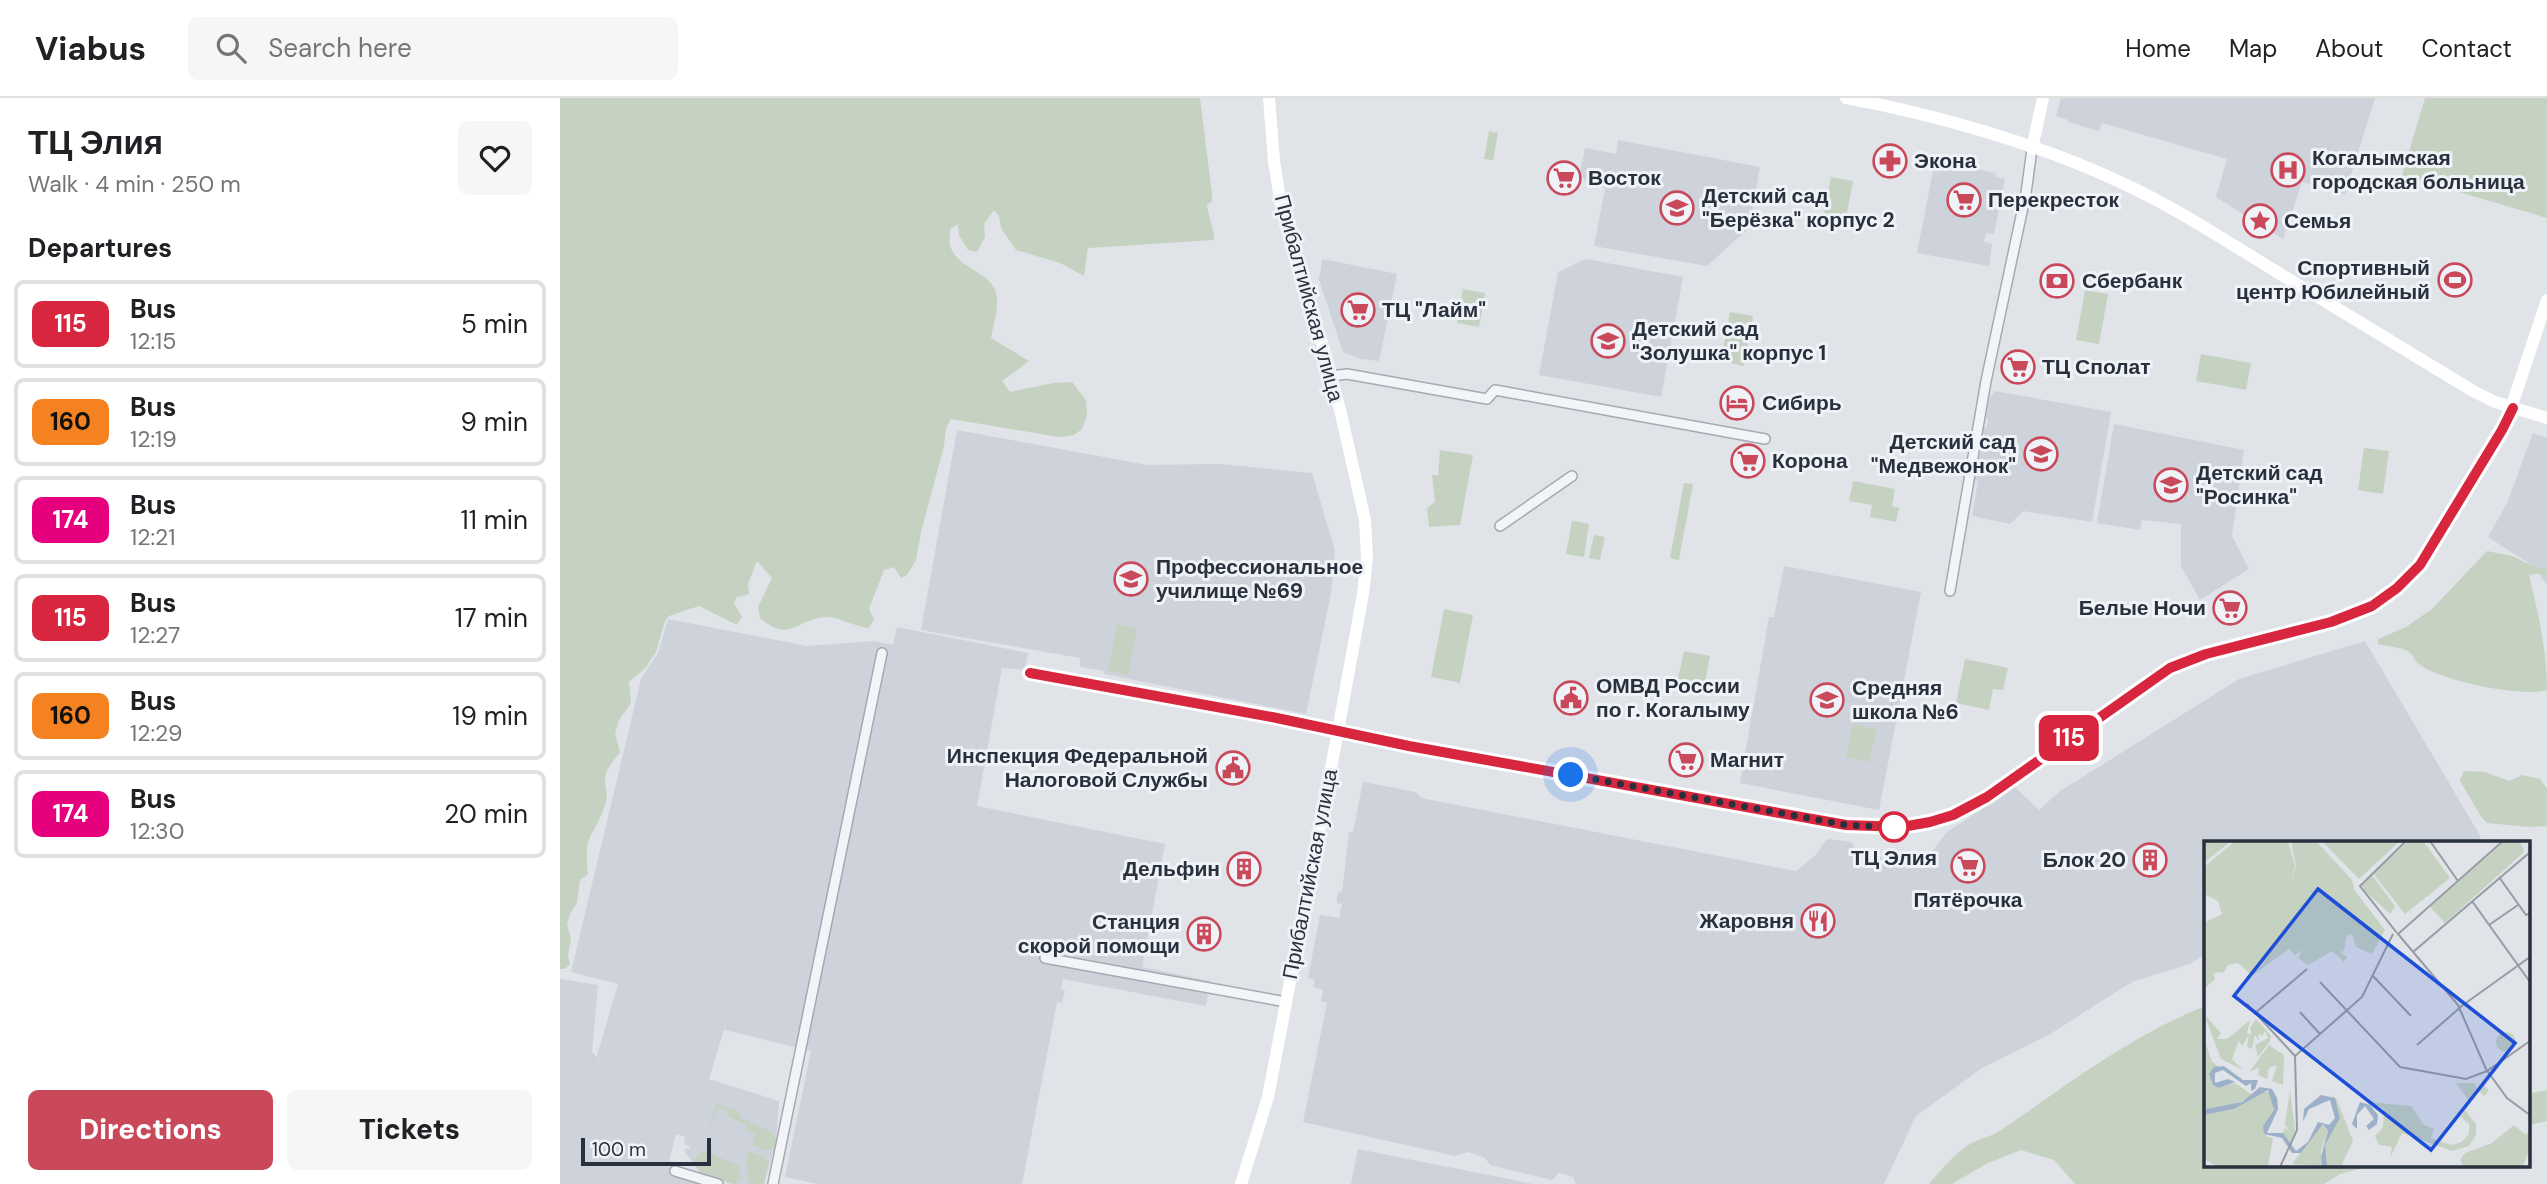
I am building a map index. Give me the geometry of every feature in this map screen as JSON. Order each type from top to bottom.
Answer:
[{"type":"street","points":[[1846,98],[1909,111],[2099,173],[2149,196],[2473,391],[2513,408],[2547,418]]},
{"type":"street","points":[[1950,591],[1986,382],[2043,98]]},
{"type":"street","name":"Прибалтийская улица","points":[[1241,1184],[1264,1116],[1366,573],[1367,538],[1361,499],[1331,376],[1281,206],[1274,161],[1271,102]]},
{"type":"street","points":[[1030,673],[1846,825],[1902,827],[1930,822],[1964,810],[1987,797],[2170,668],[2206,654],[2357,613],[2386,597],[2409,578],[2430,551],[2513,408],[2547,300]]},
{"type":"street","points":[[1331,376],[1347,374],[1487,399],[1495,390],[1765,439]]},
{"type":"street","points":[[1500,526],[1572,476]]},
{"type":"street","points":[[773,1184],[882,653]]},
{"type":"street","points":[[1045,958],[1286,1002]]},
{"type":"street","points":[[675,1171],[718,1184]]},
{"type":"shaded area","name":"Когалымская городская больница","points":[[2061,98],[2375,98],[2345,194],[2302,182],[2283,239],[2216,197],[2227,159],[2102,123],[2099,131],[2068,122],[2056,116]]},
{"type":"shaded area","name":"Детский сад \"Берёзка\" корпус 2","points":[[1618,140],[1760,167],[1749,228],[1707,266],[1594,246],[1605,188],[1587,183],[1580,173],[1585,148],[1616,154]]},
{"type":"shaded area","name":"Перекресток","points":[[1943,163],[1996,173],[1996,177],[2005,179],[1994,234],[1986,233],[1984,242],[1992,244],[1989,266],[1917,253],[1934,166],[1942,167]]},
{"type":"shaded area","points":[[1322,259],[1397,274],[1379,361],[1360,359],[1343,352],[1318,277]]},
{"type":"shaded area","name":"Детский сад \"Золушка\" корпус 1","points":[[1586,259],[1683,277],[1661,397],[1539,375],[1558,272]]},
{"type":"shaded area","name":"Детский сад \"Медвежонок\"","points":[[1995,391],[2111,412],[2092,522],[2023,511],[2010,524],[1972,516],[1978,481],[1975,480],[1984,428],[1988,420],[1986,417],[1990,397]]},
{"type":"shaded area","name":"Детский сад \"Росинка\"","points":[[2114,424],[2244,450],[2232,536],[2249,569],[2200,600],[2181,566],[2181,524],[2142,520],[2140,530],[2097,523]]},
{"type":"shaded area","name":"Профессиональное училище №69","points":[[957,430],[1147,465],[1220,464],[1312,473],[1335,551],[1331,593],[1306,714],[1104,674],[1104,671],[1080,667],[1080,658],[921,630]]},
{"type":"shaded area","points":[[2533,433],[2547,438],[2547,585],[2533,566],[2488,537],[2508,501]]},
{"type":"shaded area","name":"Средняя школа №6","points":[[1784,566],[1921,592],[1879,810],[1740,783],[1769,617],[1774,617]]},
{"type":"shaded area","points":[[668,619],[807,646],[874,641],[893,645],[897,627],[1028,653],[1025,670],[1002,668],[977,806],[1165,844],[1142,967],[1210,981],[1206,1006],[1063,979],[1061,989],[1065,990],[1062,1003],[1057,1002],[1022,1184],[818,1184],[785,1177],[811,1051],[725,1030],[726,1023],[709,1079],[779,1101],[776,1142],[764,1184],[732,1184],[701,1174],[685,1152],[690,1146],[684,1144],[685,1137],[676,1134],[669,1161],[674,1162],[686,1180],[700,1184],[560,1184],[560,979],[598,985],[592,1052],[608,1068],[597,1056],[618,984],[571,972],[641,679],[658,653]]},
{"type":"shaded area","points":[[2365,641],[2481,837],[2478,841],[2204,841],[2204,955],[2190,964],[2132,982],[2050,1034],[1982,1068],[1916,1116],[1884,1184],[1576,1184],[1573,1177],[1559,1173],[1552,1180],[1490,1165],[1485,1158],[1469,1152],[1455,1156],[1303,1122],[1327,1003],[1321,1001],[1323,990],[1313,987],[1315,980],[1308,978],[1320,915],[1339,918],[1342,904],[1337,903],[1337,897],[1339,892],[1342,892],[1349,832],[1353,832],[1363,782],[1416,792],[1421,798],[1796,871],[1816,855],[1829,839],[1851,842],[1858,852],[1923,864],[1946,833],[2015,787],[2039,810],[2059,792],[2239,679]]},
{"type":"shaded area","points":[[1358,1149],[1533,1184],[1351,1184]]},
{"type":"green space","points":[[560,98],[1200,98],[1212,194],[1212,202],[1207,204],[1214,240],[1088,248],[1084,276],[1060,263],[1016,250],[1001,228],[999,216],[994,210],[984,224],[985,237],[977,252],[968,250],[959,235],[958,224],[950,229],[950,246],[955,254],[984,277],[995,290],[997,309],[991,338],[1029,361],[1002,381],[1010,392],[1072,382],[1086,400],[1087,415],[1082,429],[1074,435],[1059,437],[951,419],[946,428],[916,560],[907,575],[901,578],[894,567],[884,570],[869,609],[874,619],[869,628],[826,617],[787,629],[770,625],[760,618],[758,607],[772,578],[757,561],[748,584],[749,594],[737,597],[734,603],[742,617],[737,625],[699,606],[669,616],[656,652],[646,667],[629,682],[631,703],[619,720],[615,733],[620,752],[607,772],[606,802],[587,846],[588,874],[580,880],[577,903],[567,925],[571,938],[568,956],[570,964],[565,969],[560,969]]},
{"type":"green space","points":[[2425,98],[2547,98],[2547,218],[2402,175]]},
{"type":"green space","points":[[1489,131],[1498,133],[1493,160],[1484,159]]},
{"type":"green space","points":[[1831,177],[1853,181],[1846,218],[1824,214]]},
{"type":"green space","points":[[1463,289],[1485,293],[1479,327],[1457,323]]},
{"type":"green space","points":[[2085,290],[2108,294],[2099,344],[2076,340]]},
{"type":"green space","points":[[1730,312],[1753,316],[1744,366],[1721,361]]},
{"type":"green space","points":[[2201,354],[2251,363],[2246,390],[2196,381]]},
{"type":"green space","points":[[2364,448],[2389,451],[2383,494],[2358,490]]},
{"type":"green space","points":[[1440,450],[1473,455],[1460,525],[1429,527],[1427,508],[1435,502],[1432,475],[1438,475]]},
{"type":"green space","points":[[1853,481],[1895,489],[1892,506],[1899,508],[1896,522],[1870,517],[1872,505],[1849,501]]},
{"type":"green space","points":[[1684,483],[1693,484],[1679,560],[1670,558]]},
{"type":"green space","points":[[1572,521],[1589,524],[1584,557],[1566,554]]},
{"type":"green space","points":[[1594,535],[1605,537],[1600,560],[1589,558]]},
{"type":"green space","points":[[2487,551],[2512,556],[2537,568],[2547,567],[2547,577],[2541,573],[2529,575],[2544,647],[2547,690],[2519,692],[2462,682],[2430,671],[2418,664],[2406,650],[2378,644],[2378,639],[2406,627],[2432,609]]},
{"type":"green space","points":[[1444,609],[1473,615],[1460,683],[1431,677]]},
{"type":"green space","points":[[1117,624],[1137,628],[1128,675],[1108,671]]},
{"type":"green space","points":[[1684,651],[1710,656],[1704,688],[1677,683]]},
{"type":"green space","points":[[1965,659],[2008,668],[2003,690],[1993,689],[1989,710],[1956,703]]},
{"type":"green space","points":[[1853,724],[1877,729],[1869,762],[1846,757]]},
{"type":"green space","points":[[2464,771],[2485,772],[2509,781],[2522,775],[2540,779],[2547,789],[2547,826],[2487,823],[2460,781]]},
{"type":"green space","points":[[2204,1006],[2204,1166],[2370,1166],[2340,1174],[2324,1184],[2075,1184],[2054,1160],[2021,1150],[1988,1163],[1952,1184],[1929,1184],[1953,1157],[1970,1144],[2001,1130],[2125,1047]]},
{"type":"green space","points":[[2547,1090],[2547,1121],[2529,1125],[2529,1094]]},
{"type":"green space","points":[[717,1103],[740,1112],[739,1117],[770,1131],[776,1139],[773,1149],[767,1151],[752,1145],[755,1134],[745,1130],[747,1125],[727,1116],[728,1111],[718,1107],[707,1132]]},
{"type":"green space","points":[[705,1151],[738,1165],[741,1176],[737,1183],[732,1184],[699,1172],[695,1159],[699,1153]]},
{"type":"green space","points":[[749,1151],[764,1157],[768,1162],[764,1184],[749,1184],[746,1161]]},
{"type":"bus line","name":"115","points":[[1030,673],[1272,717],[1409,746],[1846,825],[1916,825],[1953,815],[1987,797],[2170,668],[2206,654],[2313,628],[2357,613],[2386,597],[2409,578],[2430,551],[2513,408]]},
{"type":"place","name":"Экона","points":[[1890,161]]},
{"type":"place","name":"Когалымская городская больница","points":[[2288,170]]},
{"type":"place","name":"Восток","points":[[1564,178]]},
{"type":"place","name":"Перекресток","points":[[1964,200]]},
{"type":"place","name":"Детский сад \"Берёзка\" корпус 2","points":[[1677,208]]},
{"type":"place","name":"Семья","points":[[2260,221]]},
{"type":"place","name":"Спортивный центр Юбилейный","points":[[2455,280]]},
{"type":"place","name":"Сбербанк","points":[[2057,281]]},
{"type":"place","name":"ТЦ \"Лайм\"","points":[[1358,310]]},
{"type":"place","name":"Детский сад \"Золушка\" корпус 1","points":[[1608,341]]},
{"type":"place","name":"ТЦ Сполат","points":[[2018,367]]},
{"type":"place","name":"Сибирь","points":[[1737,403]]},
{"type":"place","name":"Детский сад \"Медвежонок\"","points":[[2041,454]]},
{"type":"place","name":"Корона","points":[[1748,461]]},
{"type":"place","name":"Детский сад \"Росинка\"","points":[[2171,485]]},
{"type":"place","name":"Профессиональное училище №69","points":[[1131,579]]},
{"type":"place","name":"Белые Ночи","points":[[2230,608]]},
{"type":"place","name":"ОМВД России по г. Когалыму","points":[[1571,698]]},
{"type":"place","name":"Средняя школа №6","points":[[1827,700]]},
{"type":"place","name":"Магнит","points":[[1686,760]]},
{"type":"place","name":"Инспекция Федеральной Налоговой Службы","points":[[1233,768]]},
{"type":"place","name":"ТЦ Элия","points":[[1894,827]]},
{"type":"place","name":"Блок 20","points":[[2150,860]]},
{"type":"place","name":"Пятёрочка","points":[[1968,866]]},
{"type":"place","name":"Дельфин","points":[[1244,869]]},
{"type":"place","name":"Жаровня","points":[[1818,921]]},
{"type":"place","name":"Станция скорой помощи","points":[[1204,934]]},
{"type":"route","points":[[1571,775],[1846,825],[1894,827]]}]
